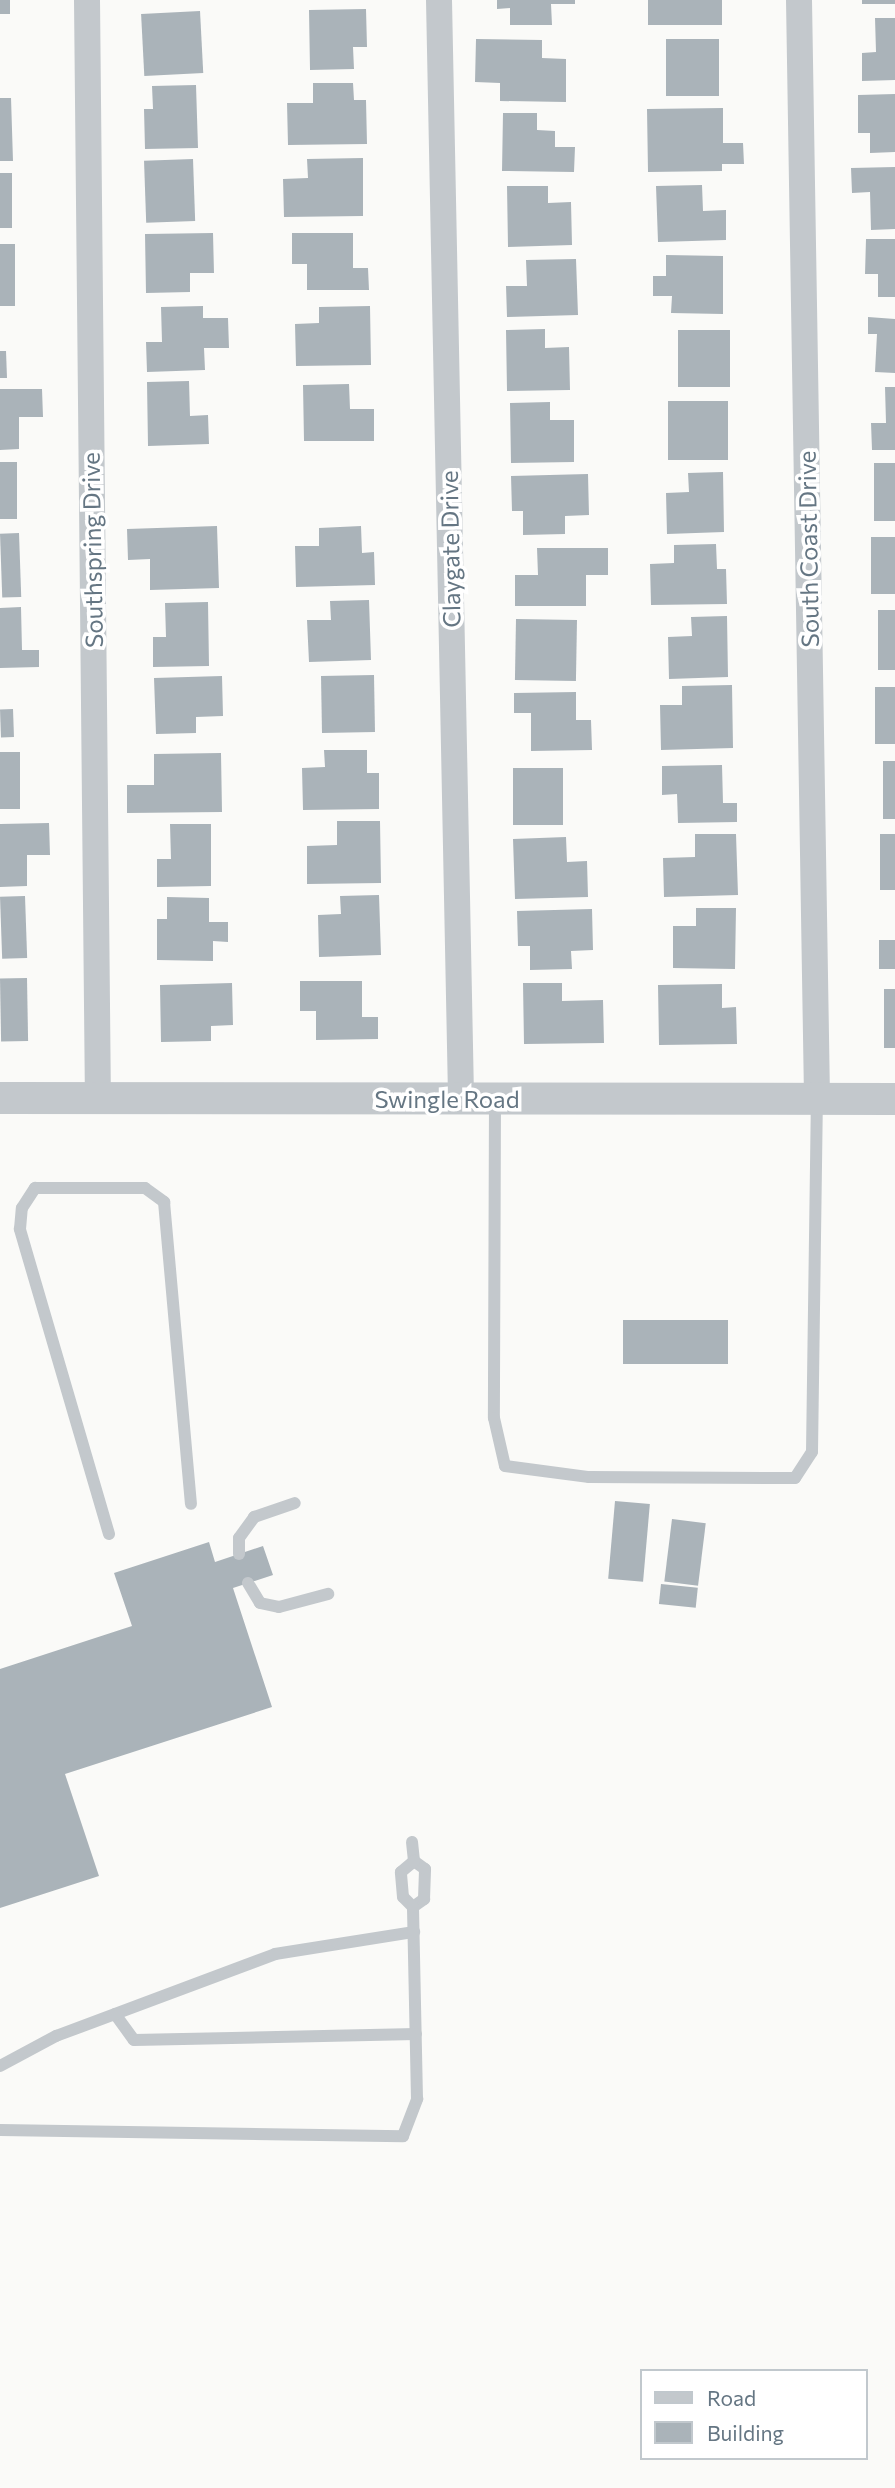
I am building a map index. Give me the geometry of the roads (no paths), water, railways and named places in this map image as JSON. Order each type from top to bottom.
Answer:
[{"type":"street","name":"Southspring Drive","points":[[87,0],[98,1099]]},
{"type":"street","name":"Claygate Drive","points":[[439,0],[461,1099]]},
{"type":"street","name":"South Coast Drive","points":[[799,0],[817,1098]]},
{"type":"street","name":"Swingle Road","points":[[0,1098],[895,1099]]},
{"type":"lane","points":[[495,1099],[494,1418],[505,1466],[589,1477],[795,1478],[812,1452],[817,1098]]},
{"type":"lane","points":[[108,1534],[20,1229],[22,1208],[35,1188],[145,1188],[164,1202],[191,1504]]},
{"type":"lane","points":[[239,1554],[239,1538],[254,1517],[295,1503]]},
{"type":"lane","points":[[248,1583],[260,1603],[279,1608],[328,1594]]},
{"type":"lane","points":[[412,1842],[414,1861],[425,1869],[424,1899],[413,1907]]},
{"type":"lane","points":[[0,2130],[402,2136],[417,2099],[413,1907],[402,1896],[401,1872],[414,1861]]},
{"type":"lane","points":[[0,2066],[114,2014],[275,1954],[414,1932]]},
{"type":"lane","points":[[114,2014],[134,2040],[416,2034]]}]
